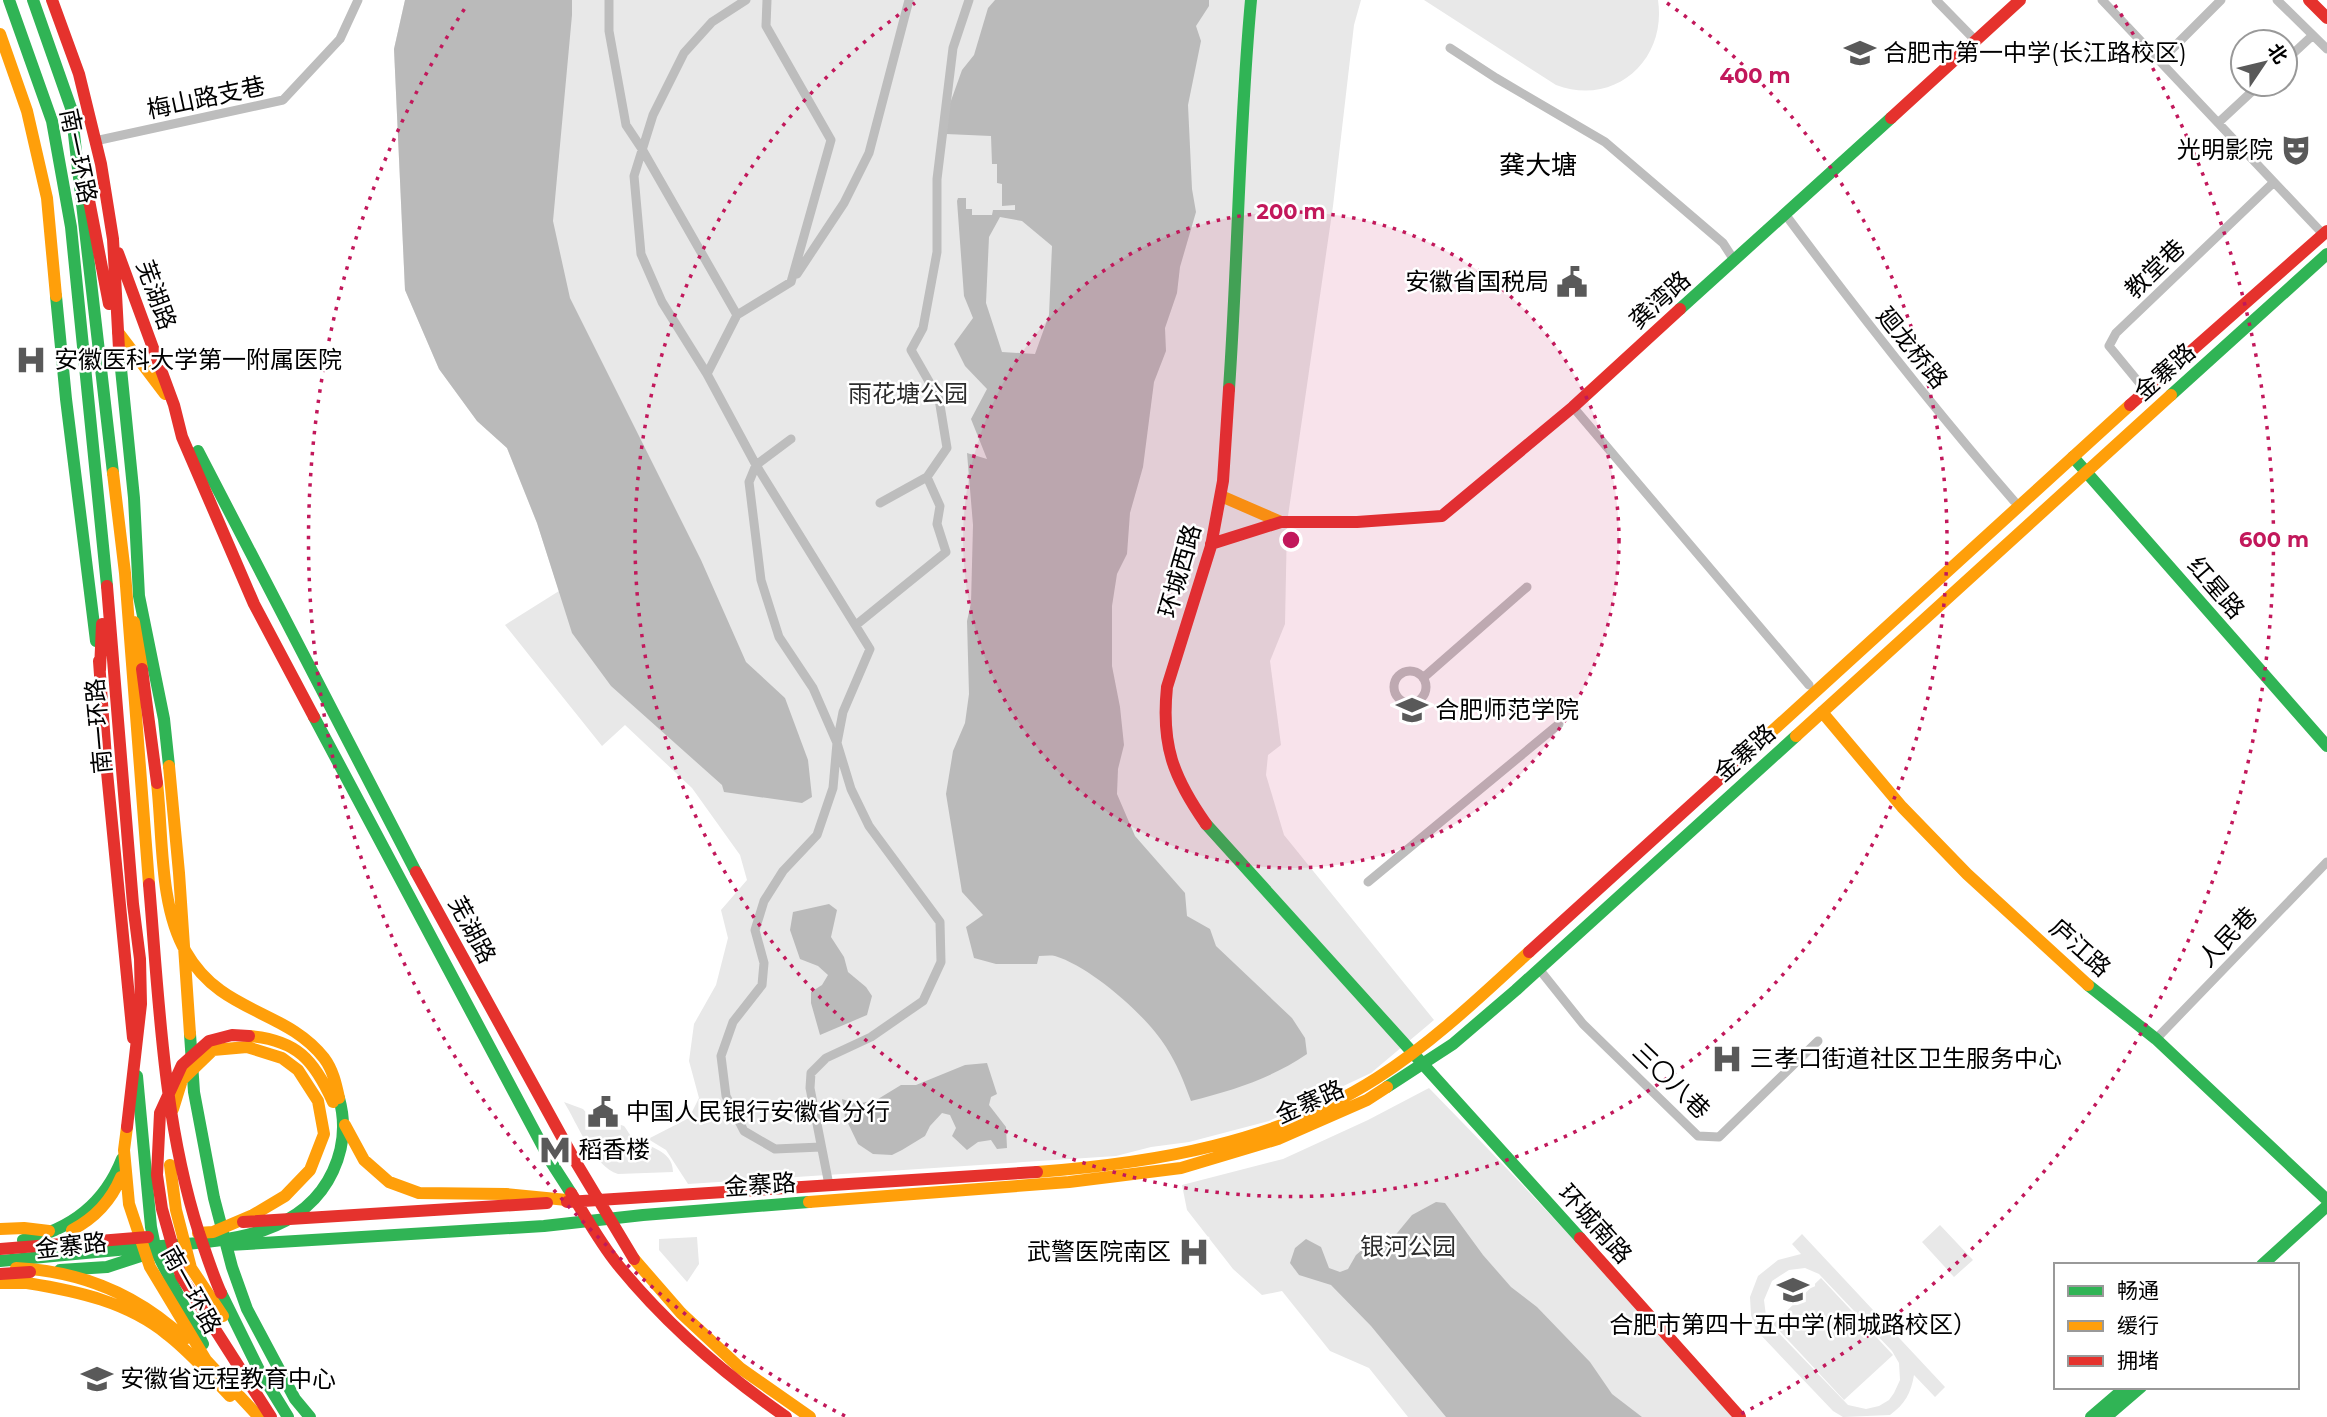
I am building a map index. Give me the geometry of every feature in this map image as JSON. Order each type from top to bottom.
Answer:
[{"type":"main road","name":"南一环路","points":[[8,0],[52,121],[72,227],[140,959],[141,1004],[124,1150],[129,1204],[150,1268],[206,1360],[259,1417]]},
{"type":"main road","name":"南一环路","points":[[33,0],[71,108],[125,573]]},
{"type":"main road","points":[[39,0],[48,39]]},
{"type":"main road","points":[[52,0],[79,74],[95,141],[113,239],[116,329],[134,498],[139,596],[164,719],[179,873],[194,1092],[220,1225],[247,1309],[295,1399],[310,1417]]},
{"type":"main road","name":"环城西路","points":[[1251,0],[1244,75],[1228,418],[1221,496],[1211,544],[1167,687],[1164,708],[1165,745],[1169,761],[1186,796],[1207,826],[1418,1058]]},
{"type":"main road","name":"龚湾路","points":[[1281,522],[1357,522],[1441,516],[1573,407],[2020,0]]},
{"type":"main road","points":[[2309,0],[2327,18]]},
{"type":"main road","points":[[0,34],[27,111],[47,198],[66,399],[100,670],[107,772],[151,1227],[156,1251],[210,1357],[247,1417]]},
{"type":"main road","points":[[71,108],[116,329],[174,405]]},
{"type":"main road","name":"金寨路","points":[[0,1274],[107,1267],[156,1251],[544,1226],[1069,1182],[1181,1168],[1230,1156],[1308,1127],[1367,1100],[1418,1058],[1505,974],[2073,457],[2325,232]]},
{"type":"main road","name":"芜湖路","points":[[113,239],[174,405],[182,437],[254,604],[551,1162],[617,1264],[679,1332],[786,1417]]},
{"type":"main road","name":"金寨路","points":[[62,1233],[1066,1170],[1177,1155],[1225,1144],[1282,1125],[1332,1103],[1387,1072],[1453,1044],[2327,254]]},
{"type":"main road","name":"芜湖路","points":[[174,405],[425,888],[632,1257],[681,1313],[740,1368],[810,1417]]},
{"type":"main road","name":"红星路","points":[[2073,457],[2327,746]]},
{"type":"main road","points":[[1221,496],[1281,522]]},
{"type":"main road","points":[[0,1261],[239,1238],[267,1231],[308,1207],[321,1192],[335,1168],[342,1146],[342,1106],[333,1074],[317,1052],[296,1033],[219,991],[198,971],[183,948],[172,918],[153,736],[136,669],[125,573],[134,498]]},
{"type":"main road","points":[[1211,544],[1281,522]]},
{"type":"main road","points":[[100,670],[105,576]]},
{"type":"main road","name":"南一环路","points":[[136,669],[160,1018],[184,1189],[213,1276],[259,1370],[288,1417]]},
{"type":"main road","name":"庐江路","points":[[1822,712],[1902,807],[1967,874],[2084,981],[2156,1039],[2327,1200]]},
{"type":"main road","points":[[271,1417],[181,1276],[162,1209],[157,1174],[160,1113],[182,1065],[209,1041],[232,1035],[270,1038],[302,1053],[321,1076],[364,1160],[389,1182],[419,1194],[506,1194],[577,1201]]},
{"type":"main road","points":[[0,1249],[131,1238],[172,1235],[186,1234],[199,1233],[213,1231],[253,1215],[285,1196],[310,1170],[324,1134],[318,1101],[298,1070],[282,1058],[247,1047],[213,1050],[183,1080],[166,1134],[176,1210],[182,1233],[185,1245],[188,1256],[191,1268],[259,1370]]},
{"type":"main road","name":"环城南路","points":[[1418,1058],[1740,1417]]},
{"type":"main road","points":[[0,1240],[62,1233],[75,1228],[93,1217],[114,1194],[131,1148],[138,1087]]},
{"type":"main road","points":[[0,1240],[28,1240],[61,1228],[88,1213],[106,1193],[117,1174],[124,1150]]},
{"type":"main road","points":[[2264,1263],[2327,1206]]},
{"type":"main road","points":[[2276,1263],[2327,1216]]},
{"type":"main road","points":[[0,1229],[24,1228],[62,1233]]},
{"type":"main road","points":[[0,1268],[27,1268],[64,1273],[122,1293],[167,1322],[206,1360]]},
{"type":"main road","points":[[0,1283],[27,1283],[76,1290],[121,1306],[160,1328],[237,1402]]},
{"type":"main road","points":[[2091,1417],[2124,1389]]},
{"type":"main road","points":[[2106,1417],[2139,1389]]},
{"type":"street","name":"梅山路支巷","points":[[95,141],[283,100],[340,39],[358,0]]},
{"type":"street","points":[[609,0],[609,31],[626,125],[737,315]]},
{"type":"street","points":[[746,0],[712,22],[684,53],[653,115],[634,176],[641,254],[662,302],[707,374],[756,465],[870,649],[843,712],[833,788],[817,835],[783,871],[764,901],[755,930],[764,963],[762,985],[733,1022],[721,1056],[726,1096],[744,1131],[775,1149],[821,1147]]},
{"type":"street","points":[[767,0],[766,26],[831,140],[792,282]]},
{"type":"street","points":[[707,374],[737,315],[792,282],[844,204],[869,153],[909,0]]},
{"type":"street","points":[[880,503],[927,477],[947,448],[939,399],[911,350],[923,327],[937,253],[937,179],[953,48],[969,0]]},
{"type":"street","points":[[1937,0],[1975,40]]},
{"type":"street","points":[[2102,0],[2274,182],[2325,232]]},
{"type":"street","points":[[2160,61],[2221,0]]},
{"type":"street","points":[[2277,0],[2327,49]]},
{"type":"street","points":[[2299,48],[2313,35]]},
{"type":"street","points":[[1450,48],[1528,98],[1605,142],[1723,243],[1734,260]]},
{"type":"street","points":[[2218,123],[2245,98]]},
{"type":"street","name":"教堂巷","points":[[2146,391],[2109,346],[2116,333],[2274,182]]},
{"type":"street","name":"廻龙桥路","points":[[1785,214],[1955,433],[2014,501]]},
{"type":"street","points":[[1573,407],[1809,685]]},
{"type":"street","points":[[791,439],[756,465],[749,482],[761,580],[779,637],[813,688],[837,743],[851,789],[869,826],[940,922],[941,962],[923,1001],[871,1037],[826,1058],[811,1073],[810,1088],[829,1185]]},
{"type":"street","points":[[856,625],[946,552],[937,524],[940,506],[927,477]]},
{"type":"street","points":[[1423,678],[1527,587]]},
{"type":"street","points":[[1368,882],[1559,724]]},
{"type":"street","name":"人民巷","points":[[2156,1039],[2327,862]]},
{"type":"street","name":"三〇八巷","points":[[1539,969],[1583,1024],[1698,1136],[1719,1137],[1818,1041]]},
{"type":"green space","name":"雨花塘公园","points":[[405,0],[1361,0],[1354,25],[1333,206],[1287,523],[1285,624],[1270,661],[1281,745],[1268,755],[1266,775],[1284,835],[1434,1020],[1371,1073],[1269,1121],[1189,1142],[1151,1147],[1116,1156],[688,1184],[666,1150],[648,1139],[689,1118],[699,1098],[689,1061],[694,1024],[716,985],[728,938],[721,910],[747,880],[740,855],[692,788],[625,725],[602,746],[505,625],[559,591],[537,523],[507,448],[477,421],[439,369],[405,290],[394,49]]},
{"type":"green space","points":[[1424,0],[1658,0],[1659,22],[1654,42],[1645,59],[1632,73],[1617,84],[1578,90],[1556,85]]},
{"type":"green space","name":"银河公园","points":[[1429,1088],[1584,1251],[1735,1417],[1408,1417],[1369,1368],[1330,1351],[1282,1291],[1262,1295],[1233,1269],[1187,1210],[1182,1185],[1283,1159],[1368,1120]]},
{"type":"green space","points":[[564,1102],[583,1109],[590,1117],[613,1127],[618,1124],[624,1126],[631,1136],[663,1153],[672,1164],[673,1172],[618,1174],[609,1170],[594,1154]]},
{"type":"green space","points":[[1940,1225],[1973,1260],[1954,1277],[1922,1242]]},
{"type":"green space","points":[[1802,1234],[1945,1387],[1935,1397],[1914,1375],[1907,1398],[1890,1415],[1843,1417],[1833,1411],[1756,1330],[1751,1315],[1750,1297],[1758,1276],[1778,1260],[1801,1254],[1792,1244]],"holes":[[[1805,1268],[1819,1274],[1892,1351],[1899,1363],[1900,1380],[1894,1393],[1879,1406],[1866,1409],[1848,1405],[1770,1324],[1766,1316],[1764,1300],[1772,1281],[1789,1270]]]},
{"type":"green space","points":[[697,1237],[699,1264],[687,1282],[659,1250],[659,1239]]},
{"type":"green space","points":[[1821,1278],[1893,1355],[1844,1400],[1773,1324]]},
{"type":"shaded area","points":[[405,0],[572,0],[553,221],[570,298],[701,560],[746,662],[785,698],[808,760],[812,797],[802,803],[724,792],[722,785],[611,686],[572,633],[537,523],[507,448],[477,421],[439,369],[405,290],[394,49]]},
{"type":"shaded area","points":[[995,0],[1209,0],[1209,6],[1196,26],[1201,41],[1188,105],[1192,189],[1196,212],[1180,267],[1177,293],[1165,328],[1166,351],[1154,382],[1143,467],[1130,513],[1127,554],[1117,574],[1112,606],[1112,666],[1124,745],[1118,769],[1117,794],[1135,836],[1185,893],[1187,916],[1210,929],[1216,946],[1292,1018],[1305,1038],[1307,1054],[1251,1083],[1191,1101],[1174,1060],[1157,1034],[1132,1007],[1101,981],[1055,956],[1039,956],[1037,964],[996,964],[974,958],[966,927],[983,915],[962,892],[946,794],[953,751],[965,723],[969,694],[967,621],[971,603],[973,525],[967,453],[987,459],[971,419],[987,389],[965,366],[954,344],[973,318],[964,296],[957,201],[958,198],[966,198],[966,209],[972,209],[972,215],[992,215],[993,210],[1015,210],[1015,205],[1002,206],[1002,184],[997,183],[997,164],[992,164],[991,136],[946,134],[948,109],[962,70],[974,55],[988,8]],"holes":[[[1000,217],[1022,221],[1052,246],[1049,315],[1035,354],[1002,352],[986,303],[989,237]]]},
{"type":"shaded area","points":[[829,904],[837,910],[831,937],[844,957],[848,972],[866,987],[872,996],[867,1015],[820,1035],[811,1003],[811,992],[822,985],[828,975],[818,966],[800,959],[790,930],[793,912]]},
{"type":"shaded area","points":[[987,1063],[997,1094],[991,1097],[989,1105],[1006,1127],[1007,1148],[997,1149],[991,1140],[978,1142],[967,1150],[952,1136],[956,1128],[950,1115],[942,1113],[925,1136],[892,1155],[873,1154],[858,1144],[845,1117],[842,1099],[858,1104],[878,1099],[901,1085],[916,1085],[965,1065]]},
{"type":"shaded area","points":[[1436,1202],[1445,1203],[1483,1255],[1511,1287],[1537,1307],[1590,1362],[1612,1394],[1642,1417],[1446,1417],[1371,1326],[1331,1285],[1299,1275],[1290,1263],[1295,1248],[1306,1239],[1321,1247],[1329,1268],[1340,1272],[1348,1269],[1356,1255],[1370,1243],[1381,1246],[1393,1238],[1412,1215]]},
{"type":"traffic: fast","points":[[9,0],[52,121],[71,227],[107,586]]},
{"type":"traffic: fast","points":[[33,0],[71,108],[113,473]]},
{"type":"traffic: fast","points":[[1229,389],[1251,0]]},
{"type":"traffic: fast","points":[[1680,309],[1891,118]]},
{"type":"traffic: fast","points":[[2171,395],[2327,254]]},
{"type":"traffic: fast","points":[[56,296],[96,641]]},
{"type":"traffic: fast","points":[[119,349],[134,498],[139,596],[164,719],[169,766]]},
{"type":"traffic: fast","points":[[198,451],[416,872]]},
{"type":"traffic: fast","points":[[2073,457],[2327,746]]},
{"type":"traffic: fast","points":[[314,717],[551,1162],[571,1193]]},
{"type":"traffic: fast","points":[[1387,1087],[1453,1044],[1516,990],[1796,736]]},
{"type":"traffic: fast","points":[[1206,824],[1580,1238]]},
{"type":"traffic: fast","points":[[2088,985],[2156,1039],[2327,1200]]},
{"type":"traffic: fast","points":[[190,1034],[194,1092],[214,1198],[232,1267],[247,1309],[295,1399],[310,1417]]},
{"type":"traffic: fast","points":[[137,1076],[151,1227],[156,1251],[203,1344]]},
{"type":"traffic: fast","points":[[0,1261],[221,1240],[249,1235],[275,1226],[298,1213],[318,1195],[333,1171],[343,1135],[339,1098]]},
{"type":"traffic: fast","points":[[23,1240],[56,1230],[83,1213],[106,1190],[122,1159]]},
{"type":"traffic: fast","points":[[229,1245],[544,1226],[809,1202]]},
{"type":"traffic: fast","points":[[2264,1263],[2327,1206]]},
{"type":"traffic: fast","points":[[60,1270],[107,1267],[156,1251]]},
{"type":"traffic: fast","points":[[221,1293],[259,1370],[288,1417]]},
{"type":"traffic: fast","points":[[2091,1417],[2124,1389]]},
{"type":"traffic: fast","points":[[2106,1417],[2139,1389]]},
{"type":"traffic: slow","points":[[0,34],[27,111],[47,198],[56,296]]},
{"type":"traffic: slow","points":[[118,332],[165,394]]},
{"type":"traffic: slow","points":[[1796,736],[2171,395]]},
{"type":"traffic: slow","points":[[1735,765],[2130,405]]},
{"type":"traffic: slow","points":[[113,473],[125,573],[149,884]]},
{"type":"traffic: slow","points":[[1221,496],[1281,522]]},
{"type":"traffic: slow","points":[[134,622],[142,669]]},
{"type":"traffic: slow","points":[[1822,712],[1902,807],[1967,874],[2088,985]]},
{"type":"traffic: slow","points":[[169,766],[190,1034]]},
{"type":"traffic: slow","points":[[157,783],[167,892],[177,934],[186,952],[200,972],[217,988],[309,1042],[330,1067],[339,1098]]},
{"type":"traffic: slow","points":[[1037,1172],[1125,1163],[1169,1155],[1213,1146],[1298,1119],[1377,1078],[1417,1050],[1529,952]]},
{"type":"traffic: slow","points":[[249,1036],[280,1042],[302,1055],[319,1075],[333,1102]]},
{"type":"traffic: slow","points":[[173,1109],[182,1080],[213,1050],[247,1047],[282,1058],[298,1070],[318,1101],[324,1134],[310,1170],[285,1196],[253,1215],[213,1232],[198,1233]]},
{"type":"traffic: slow","points":[[809,1202],[1069,1182],[1181,1168],[1278,1139],[1367,1100],[1387,1087]]},
{"type":"traffic: slow","points":[[345,1125],[364,1160],[389,1182],[419,1193],[506,1194],[577,1201]]},
{"type":"traffic: slow","points":[[127,1127],[124,1150],[129,1204],[150,1267],[206,1360],[259,1417]]},
{"type":"traffic: slow","points":[[170,1165],[176,1210],[191,1268],[223,1316]]},
{"type":"traffic: slow","points":[[72,1230],[101,1208],[121,1177]]},
{"type":"traffic: slow","points":[[0,1229],[49,1231]]},
{"type":"traffic: slow","points":[[634,1259],[681,1313],[740,1368],[810,1417]]},
{"type":"traffic: slow","points":[[16,1268],[64,1274],[107,1288],[148,1309],[185,1339]]},
{"type":"traffic: slow","points":[[0,1283],[27,1283]]},
{"type":"traffic: slow","points":[[27,1283],[83,1294],[136,1314],[176,1342],[230,1396]]},
{"type":"traffic: jam","points":[[52,0],[79,74],[101,164],[113,239],[119,349]]},
{"type":"traffic: jam","points":[[1891,118],[2020,0]]},
{"type":"traffic: jam","points":[[2309,0],[2327,18]]},
{"type":"traffic: jam","points":[[87,190],[109,304]]},
{"type":"traffic: jam","points":[[2130,405],[2327,231]]},
{"type":"traffic: jam","points":[[118,253],[174,405],[182,437],[254,604],[314,717]]},
{"type":"traffic: jam","points":[[1211,544],[1281,522],[1357,522],[1442,516],[1573,407],[1680,309]]},
{"type":"traffic: jam","points":[[1206,824],[1185,791],[1172,760],[1166,726],[1167,687],[1211,546],[1223,481],[1229,389]]},
{"type":"traffic: jam","points":[[107,586],[133,904],[140,959],[141,1004],[127,1127]]},
{"type":"traffic: jam","points":[[100,670],[102,624]]},
{"type":"traffic: jam","points":[[99,661],[133,1038]]},
{"type":"traffic: jam","points":[[142,669],[157,783]]},
{"type":"traffic: jam","points":[[1529,952],[1735,765]]},
{"type":"traffic: jam","points":[[416,872],[574,1159],[634,1259]]},
{"type":"traffic: jam","points":[[149,884],[164,1060],[177,1148],[199,1233],[221,1293]]},
{"type":"traffic: jam","points":[[249,1036],[232,1035],[209,1041],[182,1065],[160,1113],[157,1175],[162,1209],[181,1276],[271,1417]]},
{"type":"traffic: jam","points":[[567,1202],[1037,1172]]},
{"type":"traffic: jam","points":[[571,1193],[611,1257],[656,1308],[718,1366],[786,1417]]},
{"type":"traffic: jam","points":[[243,1222],[547,1203]]},
{"type":"traffic: jam","points":[[0,1249],[148,1237]]},
{"type":"traffic: jam","points":[[1580,1238],[1740,1417]]},
{"type":"traffic: jam","points":[[0,1274],[30,1272]]},
{"type":"place","name":"合肥市第一中学(长江路校区)","points":[[1860,53]]},
{"type":"place","name":"光明影院","points":[[2296,150]]},
{"type":"place","name":"安徽省国税局","points":[[1572,282]]},
{"type":"place","name":"安徽医科大学第一附属医院","points":[[31,360]]},
{"type":"place","name":"合肥师范学院","points":[[1412,710]]},
{"type":"place","name":"三孝口街道社区卫生服务中心","points":[[1727,1059]]},
{"type":"place","name":"中国人民银行安徽省分行","points":[[603,1112]]},
{"type":"place","name":"稻香楼","points":[[555,1150]]},
{"type":"place","name":"武警医院南区","points":[[1194,1252]]},
{"type":"place","name":"合肥市第四十五中学(桐城路校区）","points":[[1793,1290]]},
{"type":"place","name":"安徽省远程教育中心","points":[[97,1379]]},
{"type":"district","name":"龚大塘","points":[[1538,165]]}]
